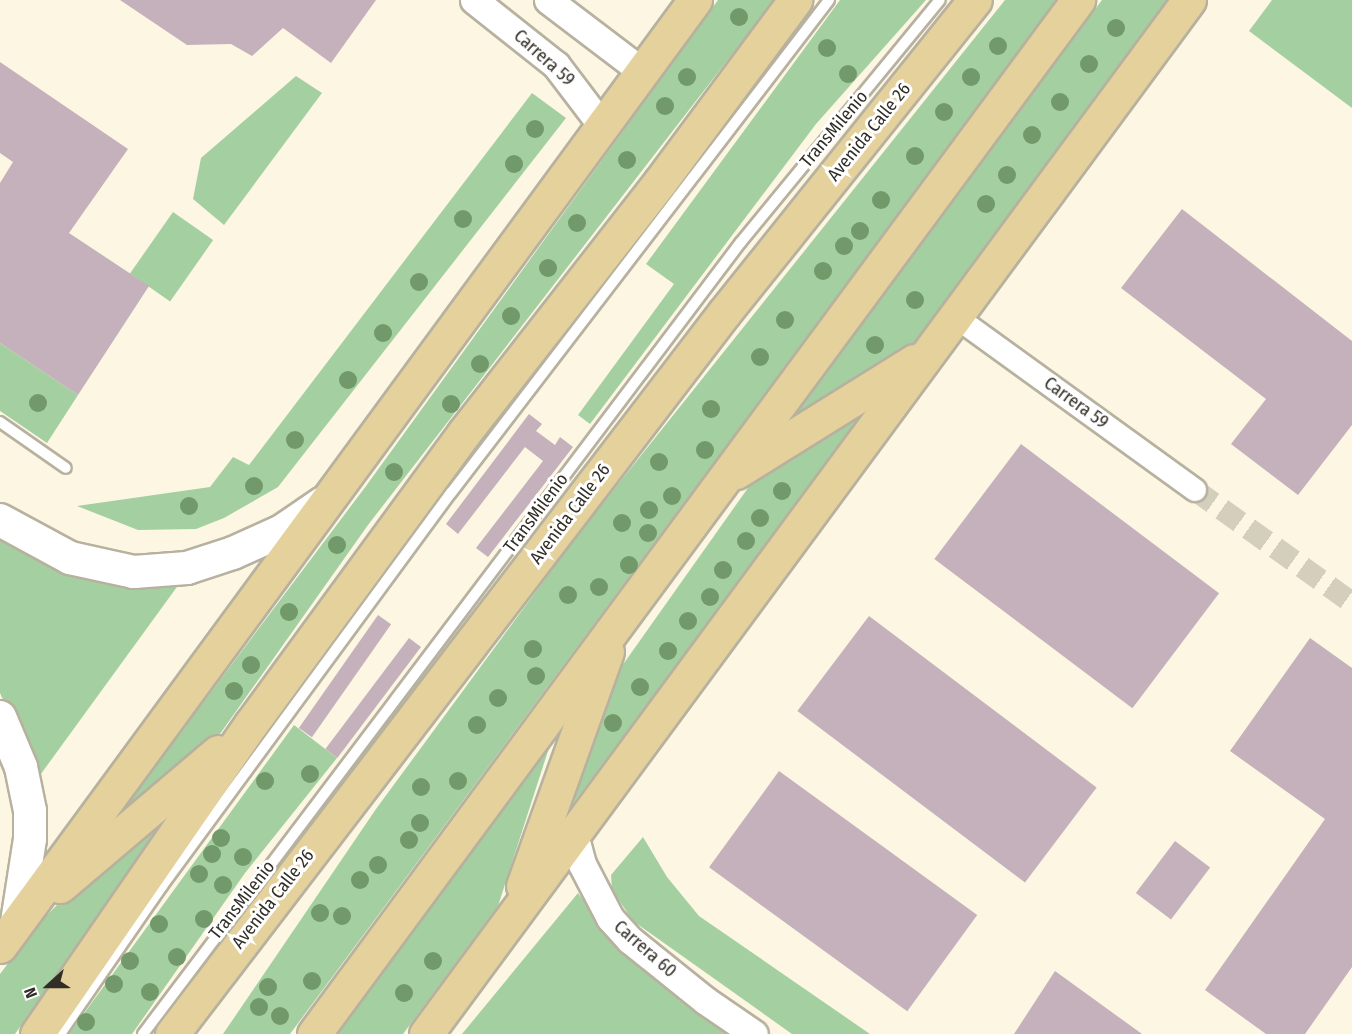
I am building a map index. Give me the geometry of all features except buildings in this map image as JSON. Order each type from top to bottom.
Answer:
[{"type":"main road","points":[[9,934],[695,0]]},
{"type":"main road","points":[[37,1034],[251,724],[464,433],[660,182],[795,0]]},
{"type":"main road","name":"Avenida Calle 26","points":[[172,1034],[220,968],[723,313],[975,0]]},
{"type":"main road","points":[[314,1034],[1077,0]]},
{"type":"main road","points":[[426,1034],[1189,0]]},
{"type":"main road","points":[[722,481],[930,351]]},
{"type":"main road","points":[[0,520],[70,558],[134,572],[187,568],[233,554],[282,531],[329,499]]},
{"type":"main road","points":[[511,919],[620,618]]},
{"type":"main road","points":[[0,717],[21,767],[30,811],[30,839],[9,934]]},
{"type":"main road","points":[[9,934],[251,724]]},
{"type":"main road","points":[[195,1034],[220,968]]},
{"type":"street","name":"Carrera 59","points":[[474,0],[556,65],[603,127]]},
{"type":"street","points":[[548,0],[643,72]]},
{"type":"street","name":"Carrera 59","points":[[956,317],[1195,490]]},
{"type":"street","name":"Carrera 60","points":[[574,834],[585,873],[610,918],[630,940],[706,1001],[754,1034]]},
{"type":"lane","points":[[60,1034],[162,886],[451,493],[829,0]]},
{"type":"lane","name":"TransMilenio","points":[[143,1034],[741,242],[940,0]]},
{"type":"lane","points":[[0,423],[66,468]]},
{"type":"green space","points":[[718,0],[774,0],[368,525],[215,741],[123,809],[366,486]]},
{"type":"green space","points":[[840,0],[926,0],[816,124],[590,424],[578,415],[674,284],[646,264]]},
{"type":"green space","points":[[1005,0],[1057,0],[290,1034],[223,1034],[376,809],[579,533]]},
{"type":"green space","points":[[1102,0],[1169,0],[924,339],[781,426]]},
{"type":"green space","points":[[1272,0],[1352,0],[1352,108],[1249,31]]},
{"type":"green space","points":[[296,76],[322,93],[224,225],[193,199],[201,158]]},
{"type":"green space","points":[[532,93],[566,118],[278,487],[224,518],[196,529],[138,530],[77,506],[210,487],[233,457],[249,465]]},
{"type":"green space","points":[[173,212],[213,240],[170,302],[130,273]]},
{"type":"green space","points":[[0,343],[78,395],[47,443],[0,411]]},
{"type":"green space","points":[[873,404],[559,822],[612,680],[760,471]]},
{"type":"green space","points":[[0,537],[182,580],[38,778],[0,693]]},
{"type":"green space","points":[[557,723],[498,906],[403,1034],[336,1034]]},
{"type":"green space","points":[[294,725],[337,758],[245,873],[132,1034],[69,1034]]},
{"type":"green space","points":[[169,816],[15,1034],[0,1034],[0,974],[39,923],[99,863]]},
{"type":"green space","points":[[643,837],[667,877],[699,916],[870,1034],[792,1034],[633,921],[612,890],[611,875]]},
{"type":"green space","points":[[578,893],[614,941],[654,978],[733,1034],[462,1034]]},
{"type":"tunnel","points":[[1195,490],[1352,603]]}]
